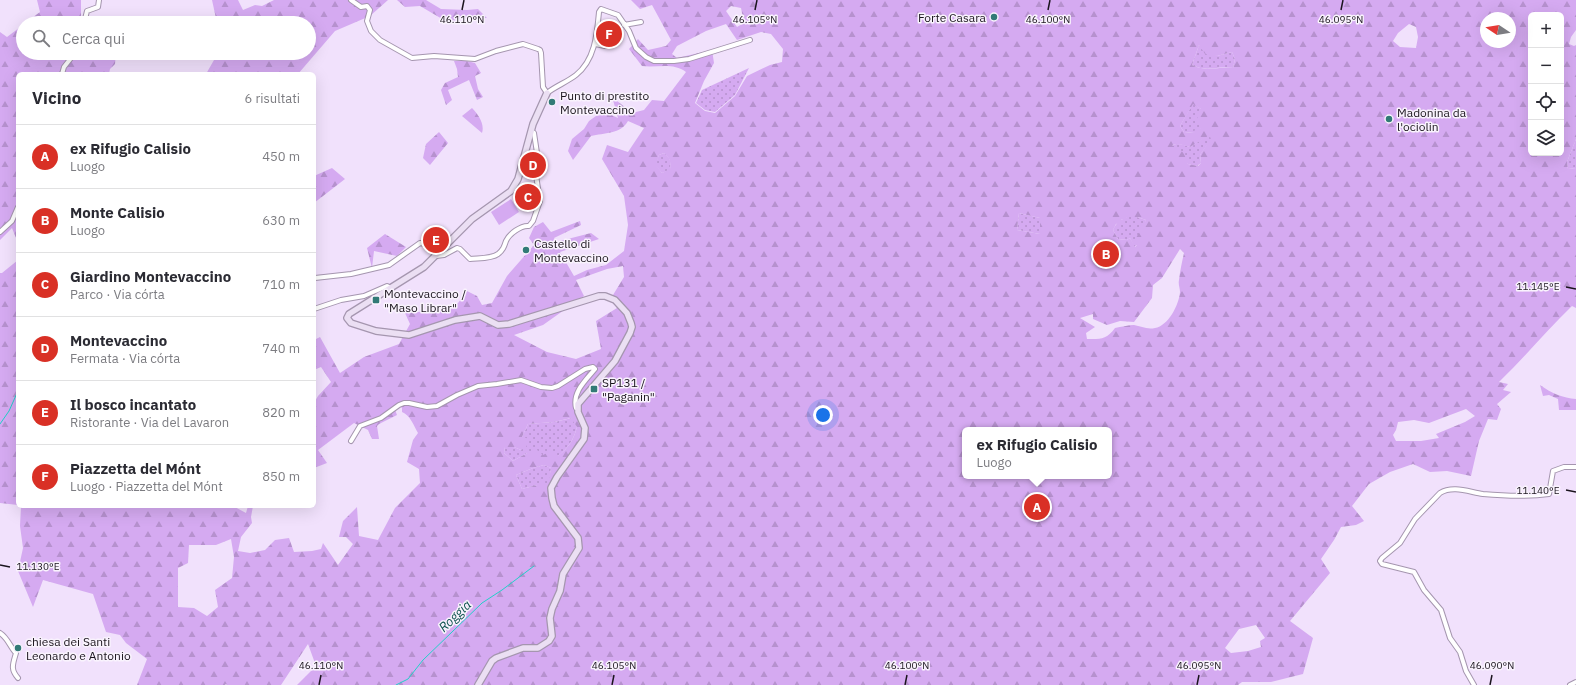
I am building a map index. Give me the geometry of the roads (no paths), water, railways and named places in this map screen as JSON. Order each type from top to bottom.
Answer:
[{"type":"street","points":[[86,16],[87,11],[98,7],[100,0]]},
{"type":"street","points":[[351,0],[361,7],[367,6],[370,10],[367,21],[371,31],[380,40],[412,58],[434,56],[475,59],[496,51],[523,44],[538,49],[541,53],[543,86],[547,94]]},
{"type":"street","points":[[578,412],[579,402],[615,361],[630,333],[632,327],[630,318],[616,300],[605,296],[599,296],[501,325],[491,322],[482,316],[466,318],[409,335],[376,331],[348,321],[347,318],[349,314],[424,266],[472,219],[511,190],[518,179],[530,131],[547,94],[578,73],[589,59],[595,44],[599,12],[602,9],[618,15],[629,31],[636,48],[646,57],[654,61],[689,59],[750,40]]},
{"type":"street","points":[[624,25],[641,22]]},
{"type":"street","points":[[595,44],[605,46],[608,43],[610,30],[597,31]]},
{"type":"street","points":[[63,72],[64,67],[70,60]]},
{"type":"street","points":[[316,278],[351,274],[389,265],[420,243],[425,244],[436,255],[444,255],[457,248],[470,259],[496,256],[505,247],[506,241],[511,235],[521,227],[526,225],[529,226],[533,221],[540,201],[535,170],[536,147],[534,133],[530,131]]},
{"type":"street","points":[[0,232],[12,222],[16,212]]},
{"type":"street","points":[[316,309],[341,300],[364,296],[387,286],[391,288]]},
{"type":"street","points":[[351,441],[360,426],[381,418],[404,403],[427,407],[437,406],[478,386],[521,380],[541,387],[552,388],[558,386],[585,369],[593,366],[595,369],[582,384],[576,396],[575,403],[585,428],[584,439],[557,476],[552,488],[554,506],[580,543],[576,553],[563,574],[560,591],[552,609],[550,618],[552,636],[549,642],[538,648],[523,648],[496,658],[492,661],[478,685]]},
{"type":"street","points":[[1474,685],[1466,671],[1460,652],[1450,638],[1440,610],[1424,590],[1414,572],[1382,564],[1380,561],[1400,543],[1415,519],[1440,493],[1445,490],[1461,490],[1481,494],[1520,496],[1549,494],[1553,470],[1564,467],[1576,467]]},
{"type":"street","points":[[0,633],[6,636],[16,654],[13,672],[18,678]]},
{"type":"street","points":[[1570,685],[1576,682]]},
{"type":"waterway","points":[[0,424],[9,411],[16,395]]},
{"type":"waterway","name":"Roggia","points":[[396,685],[408,679],[423,660],[482,603],[534,566]]},
{"type":"place","name":"Forte Casara","points":[[994,17]]},
{"type":"place","name":"Piazzetta del Mónt","points":[[609,34]]},
{"type":"place","name":"Punto di prestito Montevaccino","points":[[552,102]]},
{"type":"place","name":"Madonina da l'ociolin","points":[[1389,119]]},
{"type":"place","name":"Montevaccino","points":[[533,165]]},
{"type":"place","name":"Giardino Montevaccino","points":[[528,197]]},
{"type":"place","name":"Il bosco incantato","points":[[436,240]]},
{"type":"place","name":"Castello di Montevaccino","points":[[526,250]]},
{"type":"place","name":"Monte Calisio","points":[[1106,254]]},
{"type":"place","name":"Montevaccino / \"Maso Librar\"","points":[[376,300]]},
{"type":"place","name":"SP131 / \"Paganin\"","points":[[594,389]]},
{"type":"place","name":"ex Rifugio Calisio","points":[[1037,507]]},
{"type":"place","name":"chiesa dei Santi Leonardo e Antonio","points":[[18,648]]}]
